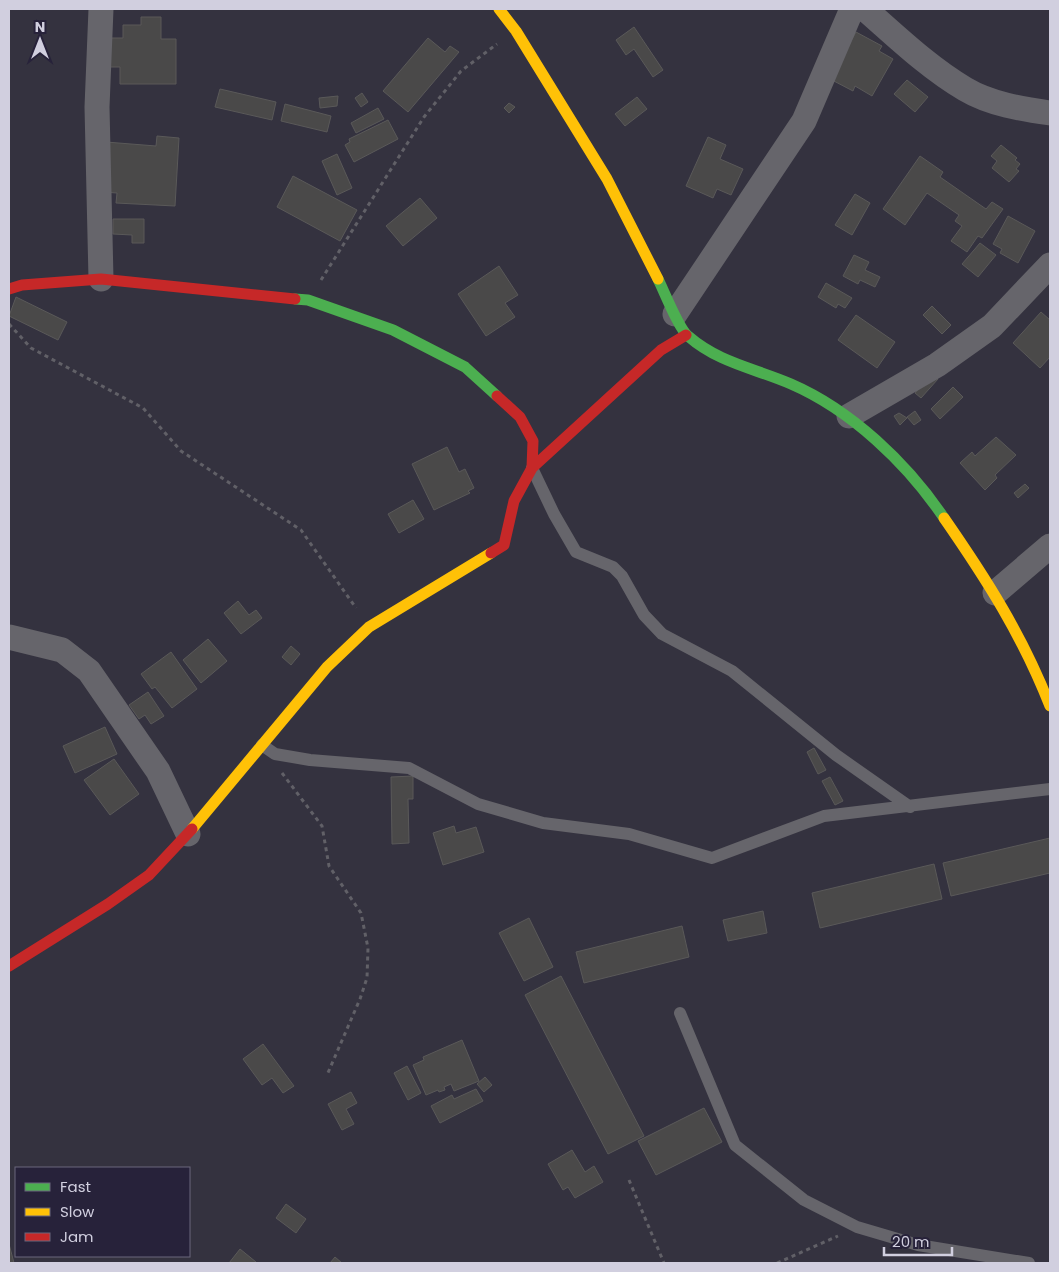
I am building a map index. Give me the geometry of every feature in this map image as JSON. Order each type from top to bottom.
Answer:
[{"type":"street","points":[[100,279],[97,107],[102,9]]},
{"type":"street","points":[[499,9],[516,31],[607,179],[686,335],[727,362],[791,384],[848,416],[924,488],[995,593],[1033,662],[1050,706]]},
{"type":"street","points":[[675,314],[804,121],[852,9]]},
{"type":"street","points":[[865,9],[921,59],[966,90],[1014,107],[1050,113]]},
{"type":"street","points":[[848,416],[937,366],[992,326],[1050,265]]},
{"type":"street","points":[[9,289],[22,285],[100,279],[308,300],[393,330],[465,367],[520,417],[533,440],[532,468]]},
{"type":"street","points":[[9,966],[108,904],[150,875],[188,834],[327,667],[369,627],[504,545],[514,501],[532,468],[661,350],[686,335]]},
{"type":"street","points":[[995,593],[1050,546]]},
{"type":"street","points":[[9,637],[62,650],[89,671],[158,771],[188,834]]},
{"type":"lane","points":[[532,468],[554,514],[576,552],[613,567],[622,576],[644,615],[662,634],[732,671],[836,756],[910,807]]},
{"type":"lane","points":[[262,745],[275,754],[310,760],[409,768],[478,804],[533,821],[629,834],[712,858],[824,816],[1050,789]]},
{"type":"lane","points":[[680,1013],[735,1145],[804,1200],[858,1227],[918,1245],[1029,1263]]},
{"type":"path","points":[[308,300],[424,117],[461,72],[484,52],[516,31]]},
{"type":"path","points":[[9,324],[31,348],[143,408],[181,451],[302,530],[369,627]]},
{"type":"path","points":[[275,754],[285,779],[322,826],[330,866],[361,913],[368,948],[367,978],[360,999],[327,1075]]},
{"type":"path","points":[[629,1180],[664,1263]]},
{"type":"path","points":[[777,1263],[858,1227]]},
{"type":"building","points":[[141,17],[161,17],[161,39],[176,39],[176,84],[120,84],[120,67],[108,67],[108,38],[123,38],[123,25],[141,25]]},
{"type":"building","points":[[634,27],[663,70],[653,77],[634,49],[626,55],[616,40]]},
{"type":"building","points":[[856,32],[882,46],[879,51],[893,59],[872,96],[855,86],[853,91],[830,79]]},
{"type":"building","points":[[428,38],[445,52],[450,46],[459,52],[408,112],[383,91]]},
{"type":"building","points":[[907,80],[928,97],[915,112],[894,94]]},
{"type":"building","points":[[220,89],[276,102],[272,120],[215,107]]},
{"type":"building","points":[[362,93],[368,102],[361,107],[355,98]]},
{"type":"building","points":[[338,96],[337,106],[320,108],[319,98]]},
{"type":"building","points":[[637,97],[647,109],[625,126],[615,114]]},
{"type":"building","points":[[509,103],[515,107],[509,113],[504,108]]},
{"type":"building","points":[[285,104],[331,116],[327,132],[281,121]]},
{"type":"building","points":[[378,108],[384,119],[356,133],[351,123]]},
{"type":"building","points":[[388,120],[398,139],[354,162],[345,145],[350,142],[349,139]]},
{"type":"building","points":[[157,136],[179,138],[175,206],[116,203],[117,193],[103,192],[106,142],[156,146]]},
{"type":"building","points":[[708,137],[726,145],[720,159],[743,169],[731,195],[717,189],[713,198],[686,186]]},
{"type":"building","points":[[1001,145],[1017,158],[1015,160],[1020,164],[1016,169],[1019,171],[1009,182],[992,168],[997,161],[991,156]]},
{"type":"building","points":[[337,154],[352,188],[337,195],[322,161]]},
{"type":"building","points":[[920,156],[943,172],[940,177],[986,209],[992,202],[1003,209],[982,238],[978,236],[967,252],[951,241],[962,226],[955,221],[959,215],[927,193],[905,225],[883,209]]},
{"type":"building","points":[[293,176],[357,210],[340,241],[277,207]]},
{"type":"building","points":[[855,194],[870,203],[852,235],[835,225]]},
{"type":"building","points":[[420,198],[437,218],[403,246],[386,226]]},
{"type":"building","points":[[1008,216],[1035,231],[1018,263],[1000,253],[1002,249],[993,244]]},
{"type":"building","points":[[113,219],[144,219],[144,243],[132,243],[132,235],[113,234]]},
{"type":"building","points":[[980,243],[996,255],[978,277],[962,264]]},
{"type":"building","points":[[854,255],[869,262],[865,270],[880,277],[875,287],[860,280],[858,284],[843,276]]},
{"type":"building","points":[[499,266],[518,295],[505,303],[515,317],[486,336],[458,294]]},
{"type":"building","points":[[826,283],[852,298],[845,308],[838,304],[836,308],[818,297]]},
{"type":"building","points":[[16,297],[67,322],[58,340],[9,316]]},
{"type":"building","points":[[932,306],[951,325],[942,334],[923,315]]},
{"type":"building","points":[[1041,312],[1050,320],[1050,357],[1040,368],[1013,343]]},
{"type":"building","points":[[856,315],[895,342],[877,368],[838,340]]},
{"type":"building","points":[[932,374],[938,379],[921,398],[915,393]]},
{"type":"building","points":[[953,387],[963,397],[940,419],[931,409]]},
{"type":"building","points":[[915,411],[921,420],[914,425],[907,417]]},
{"type":"building","points":[[899,413],[907,418],[900,425],[894,416]]},
{"type":"building","points":[[996,437],[1016,455],[995,475],[997,478],[985,490],[960,463],[972,452],[975,456]]},
{"type":"building","points":[[447,447],[459,472],[465,469],[474,488],[468,491],[470,493],[434,510],[412,464]]},
{"type":"building","points":[[1025,484],[1029,488],[1018,498],[1014,493]]},
{"type":"building","points":[[413,500],[424,519],[399,533],[388,514]]},
{"type":"building","points":[[238,601],[249,615],[256,610],[262,618],[241,634],[224,613]]},
{"type":"building","points":[[208,639],[227,661],[201,683],[183,660]]},
{"type":"building","points":[[291,646],[300,654],[291,665],[282,657]]},
{"type":"building","points":[[171,652],[197,689],[172,708],[155,687],[152,689],[141,674]]},
{"type":"building","points":[[148,692],[164,716],[151,724],[145,715],[139,719],[129,705]]},
{"type":"building","points":[[105,727],[117,754],[75,773],[63,746]]},
{"type":"building","points":[[814,748],[826,770],[818,774],[807,752]]},
{"type":"building","points":[[114,759],[139,794],[110,815],[84,780]]},
{"type":"building","points":[[413,776],[413,799],[408,799],[409,843],[392,844],[391,777]]},
{"type":"building","points":[[830,777],[843,801],[835,805],[822,781]]},
{"type":"building","points":[[454,826],[456,833],[476,827],[484,852],[443,865],[433,833]]},
{"type":"building","points":[[1050,838],[1050,873],[951,896],[943,863]]},
{"type":"building","points":[[934,864],[942,899],[820,928],[812,893]]},
{"type":"building","points":[[763,911],[767,933],[728,941],[723,920]]},
{"type":"building","points":[[529,918],[553,967],[524,981],[499,933]]},
{"type":"building","points":[[682,926],[689,957],[584,983],[576,952]]},
{"type":"building","points":[[561,976],[644,1136],[608,1154],[525,995]]},
{"type":"building","points":[[462,1040],[479,1081],[454,1091],[451,1084],[444,1087],[445,1090],[439,1092],[438,1090],[426,1095],[413,1065],[424,1060],[423,1057]]},
{"type":"building","points":[[263,1044],[294,1086],[283,1093],[272,1078],[262,1085],[243,1059]]},
{"type":"building","points":[[407,1066],[421,1093],[408,1100],[394,1073]]},
{"type":"building","points":[[485,1077],[492,1085],[484,1092],[477,1084]]},
{"type":"building","points":[[476,1089],[483,1101],[440,1123],[431,1106],[452,1095],[454,1099]]},
{"type":"building","points":[[351,1092],[357,1103],[346,1109],[354,1124],[342,1130],[328,1104]]},
{"type":"building","points":[[704,1108],[722,1142],[656,1175],[638,1141]]},
{"type":"building","points":[[572,1150],[585,1172],[594,1166],[603,1182],[575,1198],[568,1187],[563,1190],[548,1164]]},
{"type":"building","points":[[286,1204],[306,1219],[296,1233],[276,1218]]},
{"type":"building","points":[[9,1244],[14,1263],[9,1263]]},
{"type":"building","points":[[240,1249],[256,1262],[229,1263]]},
{"type":"building","points":[[335,1257],[342,1263],[330,1263]]},
{"type":"traffic: fast","points":[[658,279],[676,318],[688,336],[724,359],[791,384],[835,408],[856,423],[895,458],[944,518]]},
{"type":"traffic: fast","points":[[295,299],[308,300],[393,330],[465,367],[497,396]]},
{"type":"traffic: slow","points":[[499,9],[516,31],[607,179],[658,279]]},
{"type":"traffic: slow","points":[[944,518],[1003,609],[1028,655],[1050,706]]},
{"type":"traffic: slow","points":[[192,829],[327,667],[369,627],[491,553]]},
{"type":"traffic: jam","points":[[9,289],[22,285],[101,279],[295,299]]},
{"type":"traffic: jam","points":[[491,553],[504,545],[514,501],[532,468],[661,350],[686,335]]},
{"type":"traffic: jam","points":[[497,396],[520,417],[533,441],[532,468]]},
{"type":"traffic: jam","points":[[9,966],[108,904],[149,875],[192,829]]}]
